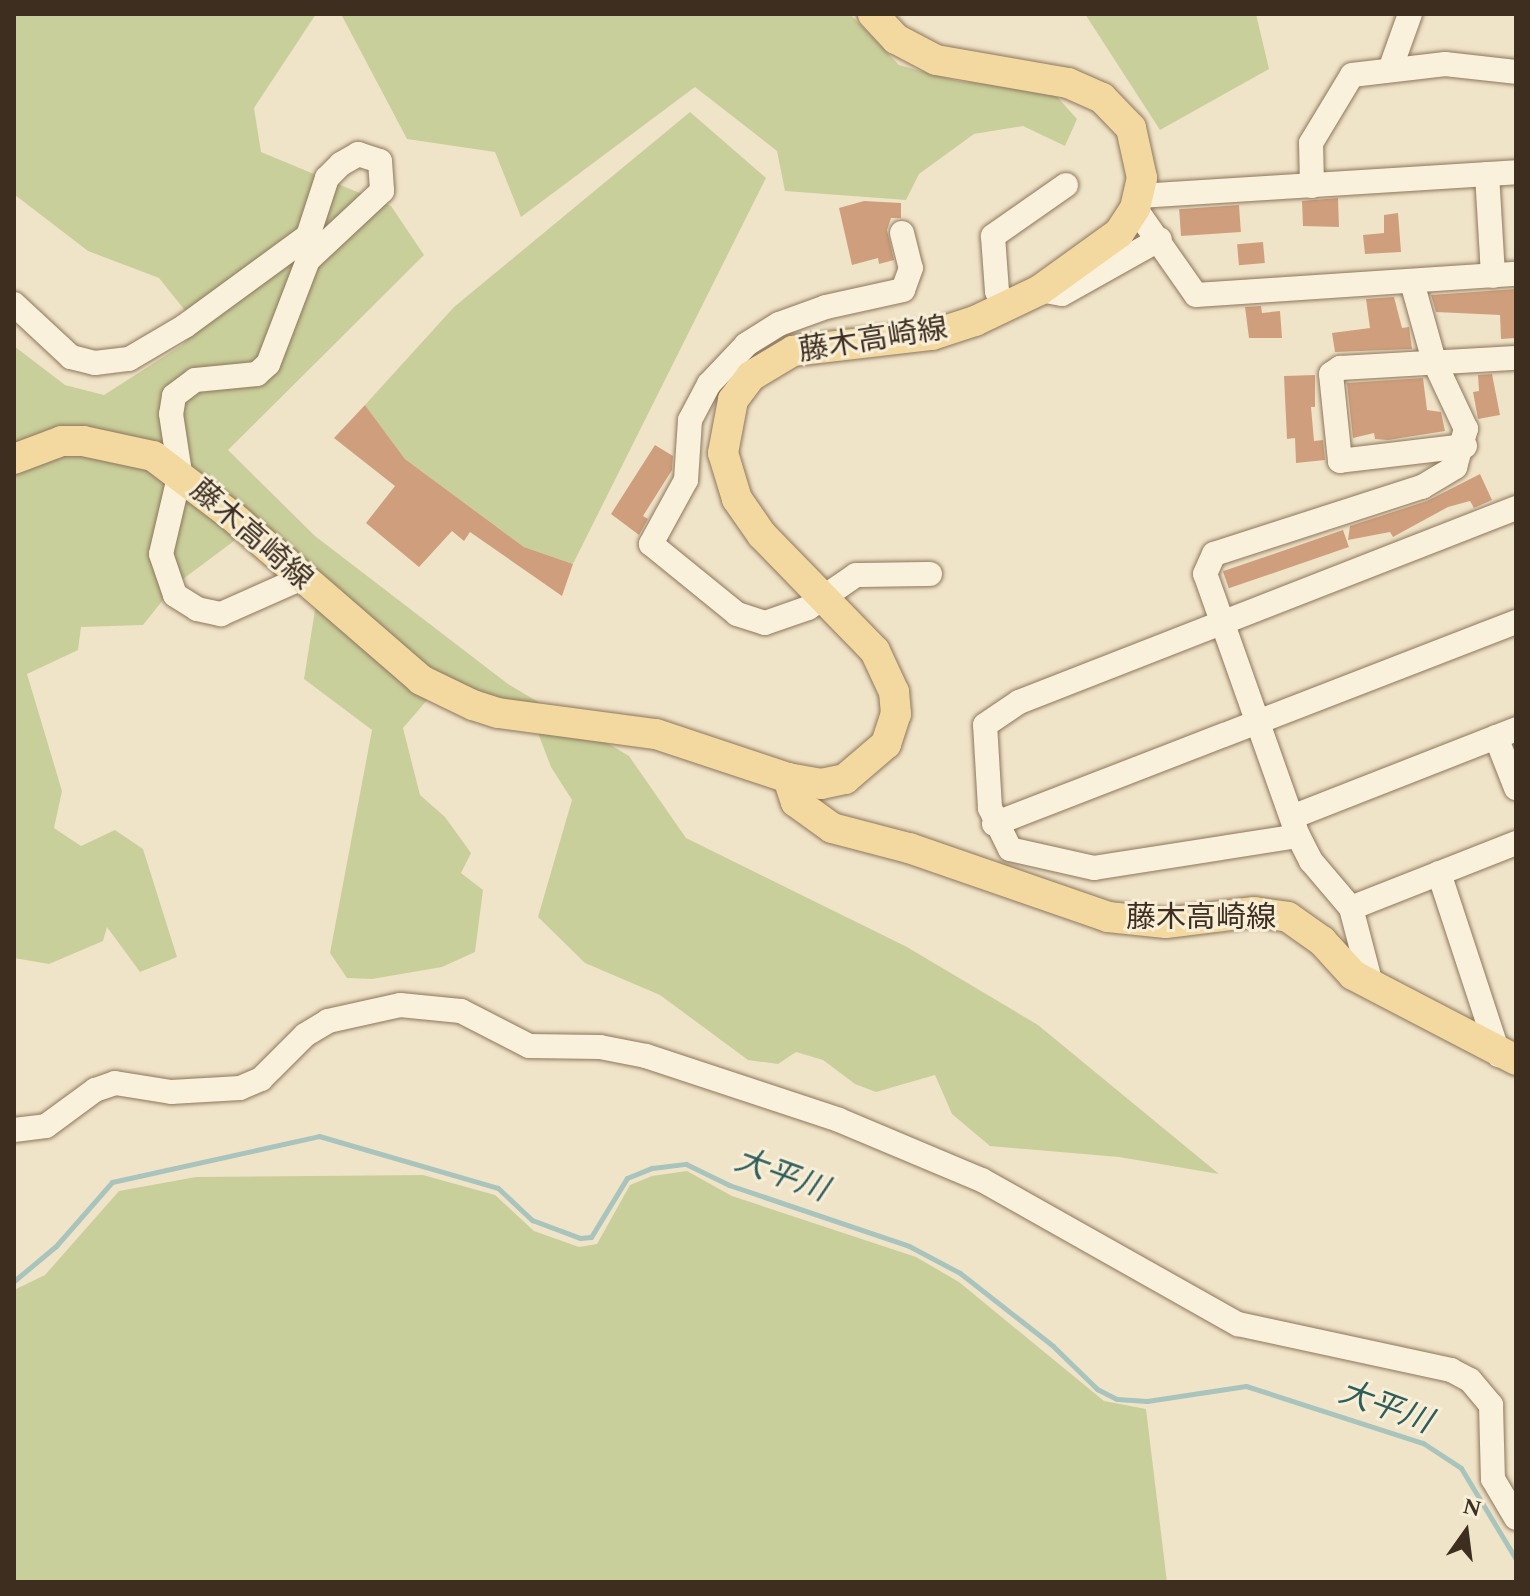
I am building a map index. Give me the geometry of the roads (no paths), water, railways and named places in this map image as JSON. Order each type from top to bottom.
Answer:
[{"type":"main road","points":[[873,14],[896,39],[936,60],[1068,83],[1111,104],[1139,143],[1137,202]]},
{"type":"main road","name":"藤木高崎線","points":[[14,459],[62,441],[92,441],[133,449],[180,473],[421,680],[473,705],[498,713],[656,734],[788,778],[821,784],[861,770],[886,744],[896,714],[894,692],[875,651],[762,535],[729,480],[723,436],[729,382],[805,347],[932,335],[1004,307],[1040,290],[1112,240],[1137,202]]},
{"type":"main road","name":"藤木高崎線","points":[[788,778],[796,802],[832,828],[909,848],[1108,917],[1152,923],[1254,912],[1288,917],[1322,941],[1342,968],[1507,1058]]},
{"type":"street","points":[[1391,67],[1410,14]]},
{"type":"street","points":[[1312,186],[1308,152],[1347,79],[1391,67],[1465,64],[1516,72]]},
{"type":"street","points":[[14,304],[71,357],[95,363],[129,359],[199,317],[308,236],[327,178],[341,164],[358,154],[380,161],[382,191],[308,260],[268,364],[257,374],[195,380],[174,396],[171,414],[180,473],[161,554],[175,595],[197,609],[221,614],[302,578]]},
{"type":"street","points":[[1487,174],[1505,275],[1196,295],[1137,202],[1312,186],[1516,172]]},
{"type":"street","points":[[1004,307],[997,291],[993,236],[1066,185]]},
{"type":"street","points":[[902,233],[911,268],[898,294],[793,317],[755,338],[729,382],[698,398],[690,420],[686,480],[651,544],[743,617],[775,621],[856,575],[930,574]]},
{"type":"street","points":[[1040,290],[1062,294],[1160,239]]},
{"type":"street","points":[[1371,984],[1351,908],[1311,861],[1295,827],[1205,574],[1214,554],[1422,487],[1455,467],[1465,446],[1466,429],[1434,361],[1412,282]]},
{"type":"street","points":[[1465,446],[1351,462],[1338,457],[1333,370],[1516,358]]},
{"type":"street","points":[[1516,508],[1019,702],[985,725],[994,824],[1010,849],[1094,868],[1295,827],[1506,733],[1516,788]]},
{"type":"street","points":[[994,824],[1257,720],[1516,623]]},
{"type":"street","points":[[1351,908],[1516,843]]},
{"type":"street","points":[[1439,873],[1507,1058]]},
{"type":"street","points":[[14,1130],[46,1126],[95,1090],[115,1083],[171,1092],[240,1088],[261,1079],[305,1035],[328,1021],[400,1005],[461,1011],[529,1046],[600,1047],[646,1056],[839,1120],[982,1180],[1238,1324],[1451,1370],[1485,1392],[1491,1405],[1493,1479],[1516,1518]]},
{"type":"waterway","name":"大平川","points":[[14,1281],[56,1246],[112,1182],[319,1136],[498,1188],[532,1220],[580,1238],[591,1237],[627,1178],[652,1168],[686,1164],[729,1185],[909,1246],[960,1273],[1053,1346],[1097,1389],[1117,1399],[1147,1401],[1246,1386],[1423,1443],[1461,1468],[1516,1559]]}]
